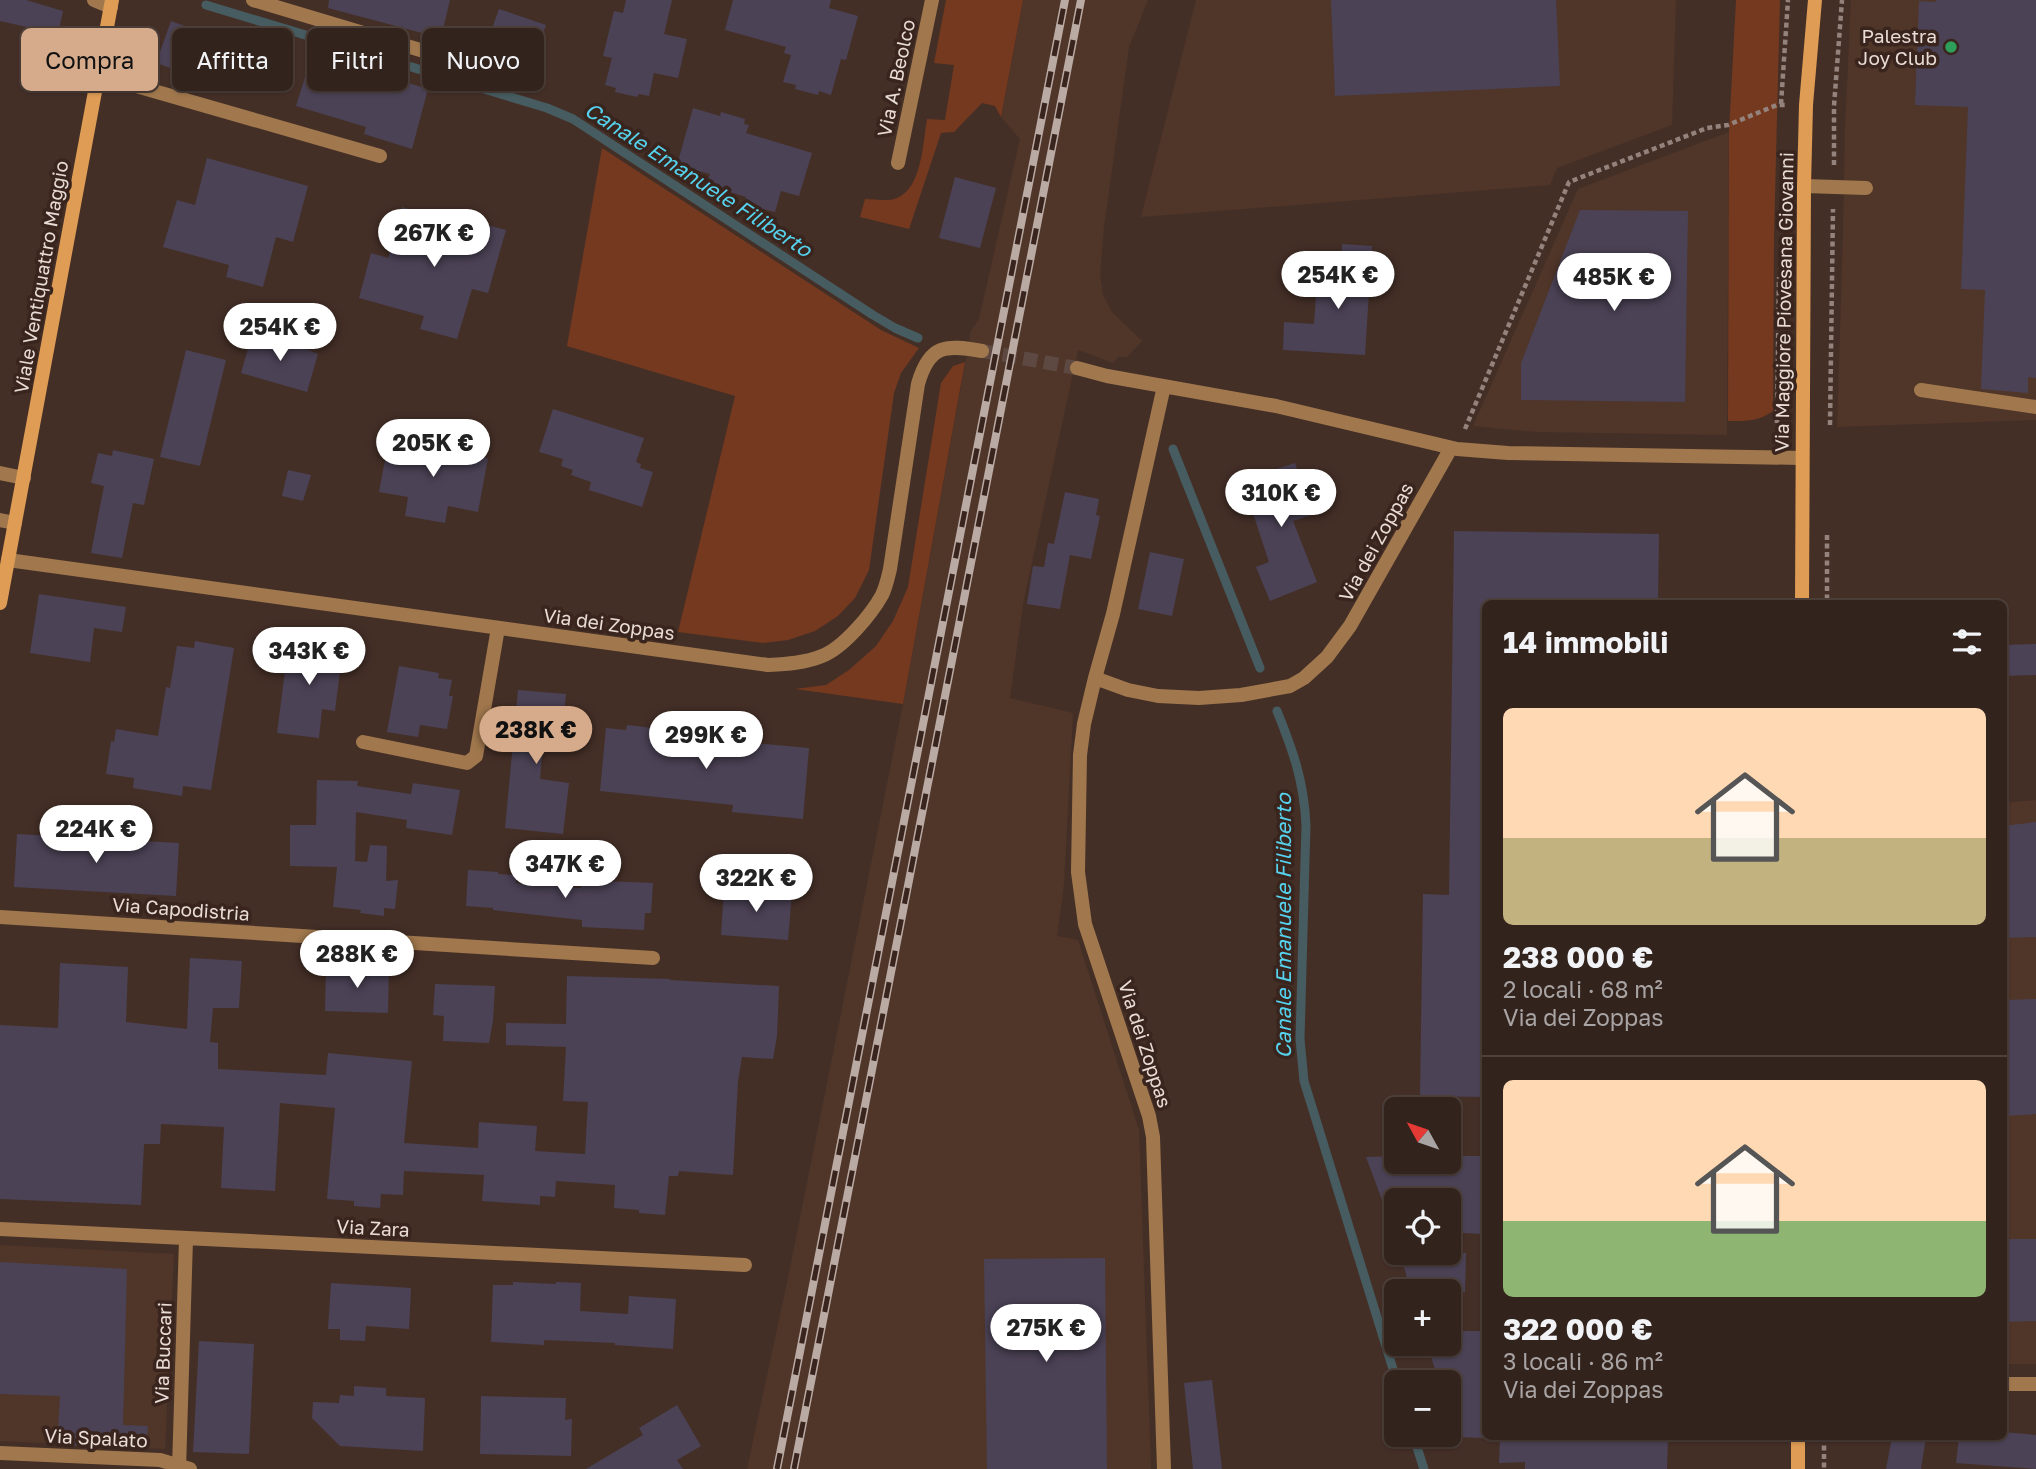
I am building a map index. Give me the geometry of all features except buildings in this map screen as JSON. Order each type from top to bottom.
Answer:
[{"type":"street","points":[[94,0],[111,4]]},
{"type":"street","points":[[253,0],[422,47]]},
{"type":"street","name":"Via A. Beolco","points":[[898,163],[932,0]]},
{"type":"street","name":"Via Maggiore Piovesana Giovanni","points":[[1802,600],[1804,186],[1806,105],[1815,0]]},
{"type":"street","name":"Viale Ventiquattro Maggio","points":[[107,28],[111,4]]},
{"type":"street","name":"Viale Ventiquattro Maggio","points":[[0,603],[95,91]]},
{"type":"street","points":[[154,91],[380,156]]},
{"type":"street","points":[[1804,186],[1866,188]]},
{"type":"street","name":"Via dei Zoppas","points":[[8,560],[768,665],[797,663],[824,656],[846,640],[883,594],[890,569],[918,384],[929,357],[938,351],[951,348],[982,351]]},
{"type":"street","points":[[1077,368],[1107,376],[1276,406],[1454,448],[1508,453],[1802,457]]},
{"type":"street","name":"Via dei Zoppas","points":[[1164,386],[1113,614],[1084,724],[1080,755],[1079,872],[1085,924],[1149,1116],[1153,1137],[1164,1469]]},
{"type":"street","points":[[1922,390],[2036,407]]},
{"type":"street","name":"Via dei Zoppas","points":[[1095,678],[1128,690],[1158,696],[1199,698],[1241,695],[1290,686],[1304,678],[1327,657],[1350,626],[1454,448]]},
{"type":"street","points":[[0,472],[24,478]]},
{"type":"street","points":[[0,520],[15,523]]},
{"type":"street","points":[[363,742],[467,762],[476,756],[498,628]]},
{"type":"street","name":"Via Capodistria","points":[[0,917],[653,958]]},
{"type":"street","name":"Via Zara","points":[[0,1229],[745,1265]]},
{"type":"street","name":"Via Buccari","points":[[183,1468],[186,1239]]},
{"type":"street","points":[[2007,1384],[2036,1384]]},
{"type":"street","points":[[1798,1440],[1798,1469]]},
{"type":"street","name":"Via Spalato","points":[[0,1453],[160,1460],[183,1468]]},
{"type":"path","points":[[1830,425],[1834,106],[1842,0]]},
{"type":"path","points":[[1454,448],[1569,182],[1707,128],[1728,125],[1777,105],[1781,106]]},
{"type":"path","points":[[1827,524],[1827,600]]},
{"type":"path","points":[[1824,1440],[1824,1469]]},
{"type":"shaded area","points":[[946,0],[1023,0],[1001,117],[995,106],[982,103],[954,132],[941,133],[909,229],[860,217],[865,199],[890,200],[905,193],[912,185],[920,163],[927,119],[945,120],[954,65],[934,63]]},
{"type":"shaded area","points":[[1023,0],[1148,0],[1129,47],[1100,274],[1103,295],[1112,312],[1142,341],[1127,357],[1118,357],[1113,363],[1078,350],[1023,604],[1010,698],[1073,713],[1064,884],[1057,936],[1078,940],[1139,1130],[1151,1469],[747,1469],[903,704],[971,331],[979,319],[1020,139],[1001,117]]},
{"type":"shaded area","points":[[1196,0],[1676,0],[1672,125],[1557,168],[1550,185],[1141,217]]},
{"type":"shaded area","points":[[1736,0],[1780,0],[1773,411],[1746,421],[1728,421],[1729,132]]},
{"type":"shaded area","points":[[1851,0],[2036,0],[2036,420],[1837,427]]},
{"type":"shaded area","points":[[1729,132],[1727,435],[1538,432],[1473,426],[1578,189]]},
{"type":"shaded area","points":[[602,148],[881,330],[919,348],[901,373],[894,393],[869,570],[855,598],[838,616],[815,631],[788,640],[763,643],[678,632],[735,396],[567,346]]},
{"type":"shaded area","points":[[965,362],[903,704],[795,689],[826,685],[849,670],[876,646],[893,621],[908,587],[941,383],[953,366]]},
{"type":"shaded area","points":[[2036,800],[2036,1364],[2007,1364],[2007,803]]},
{"type":"shaded area","points":[[0,1245],[174,1254],[165,1449],[0,1441]]},
{"type":"waterway","name":"Canale Emanuele Filiberto","points":[[206,5],[547,108],[573,119],[873,315],[918,338]]},
{"type":"waterway","name":"Canale Emanuele Filiberto","points":[[1173,449],[1260,668]]},
{"type":"waterway","name":"Canale Emanuele Filiberto","points":[[1277,711],[1297,766],[1306,825],[1300,1039],[1304,1081],[1393,1370]]},
{"type":"waterway","name":"Canale Emanuele Filiberto","points":[[1417,1447],[1424,1469]]},
{"type":"tunnel","points":[[982,351],[1077,368]]},
{"type":"railway","points":[[777,1469],[1065,0]]},
{"type":"railway","points":[[794,1469],[1081,0]]},
{"type":"place","name":"Palestra Joy Club","points":[[1951,47]]}]
